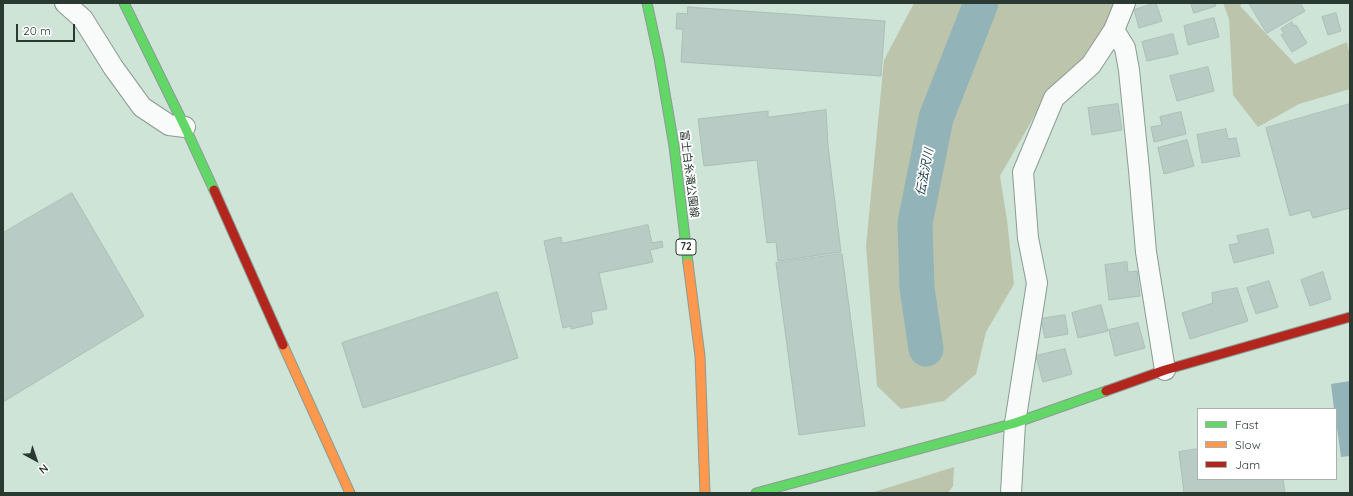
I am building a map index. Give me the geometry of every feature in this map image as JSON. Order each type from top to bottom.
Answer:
[{"type":"street","points":[[65,3],[83,19],[113,67],[142,107],[169,125],[185,127]]},
{"type":"street","points":[[124,3],[185,127],[350,493]]},
{"type":"street","name":"富士白糸滝公園線","points":[[647,3],[659,58],[674,146],[700,356],[705,493]]},
{"type":"street","points":[[1011,493],[1014,423],[1037,283],[1028,238],[1023,172],[1054,98],[1091,65],[1114,30],[1125,3]]},
{"type":"street","points":[[1114,30],[1125,48],[1129,70],[1146,252],[1165,370]]},
{"type":"street","points":[[756,493],[1014,423],[1165,370],[1350,318]]},
{"type":"green space","points":[[914,3],[1125,3],[1100,51],[1035,115],[1000,176],[1007,220],[1014,284],[986,332],[976,374],[944,401],[901,409],[877,386],[866,246],[884,60]]},
{"type":"green space","points":[[1223,3],[1242,3],[1240,6],[1295,64],[1347,42],[1350,57],[1350,89],[1299,104],[1258,127],[1233,95],[1229,19]]},
{"type":"green space","points":[[954,467],[953,486],[948,493],[871,493]]},
{"type":"water","points":[[1350,381],[1350,456],[1341,457],[1337,427],[1337,408],[1334,408],[1331,384]]},
{"type":"building","points":[[1156,3],[1162,21],[1139,28],[1134,10]]},
{"type":"building","points":[[1191,3],[1215,3],[1216,6],[1194,13]]},
{"type":"building","points":[[1249,3],[1300,3],[1305,11],[1267,33]]},
{"type":"building","points":[[688,7],[885,21],[881,76],[681,62],[683,29],[676,29],[677,13],[687,14]]},
{"type":"building","points":[[1336,13],[1341,31],[1328,35],[1322,17]]},
{"type":"building","points":[[1214,18],[1219,37],[1188,45],[1184,26]]},
{"type":"building","points":[[1292,22],[1294,26],[1296,25],[1307,43],[1292,52],[1281,35],[1284,33],[1281,29]]},
{"type":"building","points":[[1173,34],[1178,54],[1147,61],[1142,42]]},
{"type":"building","points":[[1208,67],[1214,91],[1177,101],[1170,76]]},
{"type":"building","points":[[1118,104],[1122,130],[1092,135],[1088,108]]},
{"type":"building","points":[[1350,104],[1350,208],[1313,218],[1310,210],[1290,216],[1266,128]]},
{"type":"building","points":[[826,110],[828,146],[841,252],[778,261],[776,242],[767,243],[757,160],[704,166],[698,119],[768,111],[768,117]]},
{"type":"building","points":[[1181,112],[1186,134],[1154,142],[1151,127],[1162,125],[1160,117]]},
{"type":"building","points":[[1226,129],[1228,139],[1236,138],[1240,156],[1202,163],[1197,135]]},
{"type":"building","points":[[1187,140],[1194,166],[1164,174],[1158,148]]},
{"type":"building","points":[[72,193],[144,316],[3,402],[3,233]]},
{"type":"building","points":[[648,225],[652,243],[662,241],[663,247],[650,250],[653,262],[599,273],[607,309],[591,312],[593,324],[571,329],[571,326],[563,328],[544,241],[561,237],[562,243]]},
{"type":"building","points":[[1268,229],[1274,253],[1234,263],[1229,245],[1239,243],[1237,236]]},
{"type":"building","points":[[842,254],[865,426],[799,435],[776,263]]},
{"type":"building","points":[[1127,262],[1128,272],[1137,271],[1140,296],[1109,300],[1105,265]]},
{"type":"building","points":[[1323,272],[1331,299],[1310,306],[1301,280]]},
{"type":"building","points":[[1269,281],[1278,307],[1256,314],[1247,288]]},
{"type":"building","points":[[1237,288],[1248,321],[1190,339],[1182,313],[1213,303],[1212,293]]},
{"type":"building","points":[[497,292],[518,358],[363,408],[342,343]]},
{"type":"building","points":[[1101,305],[1108,331],[1078,338],[1072,313]]},
{"type":"building","points":[[1065,315],[1068,334],[1045,338],[1041,319]]},
{"type":"building","points":[[1138,323],[1145,348],[1115,356],[1109,330]]},
{"type":"building","points":[[1065,349],[1072,374],[1043,382],[1036,356]]},
{"type":"building","points":[[1197,449],[1197,480],[1283,480],[1285,493],[1184,493],[1179,452]]},
{"type":"waterway","name":"伝法沢川","points":[[926,349],[917,288],[915,223],[936,118],[981,3]]},
{"type":"traffic: fast","points":[[124,3],[214,190]]},
{"type":"traffic: fast","points":[[647,3],[659,58],[674,146],[688,263]]},
{"type":"traffic: fast","points":[[756,493],[1015,423],[1106,391]]},
{"type":"traffic: slow","points":[[688,263],[700,356],[705,493]]},
{"type":"traffic: slow","points":[[283,345],[350,493]]},
{"type":"traffic: jam","points":[[214,190],[283,345]]},
{"type":"traffic: jam","points":[[1106,391],[1165,370],[1350,317]]}]
